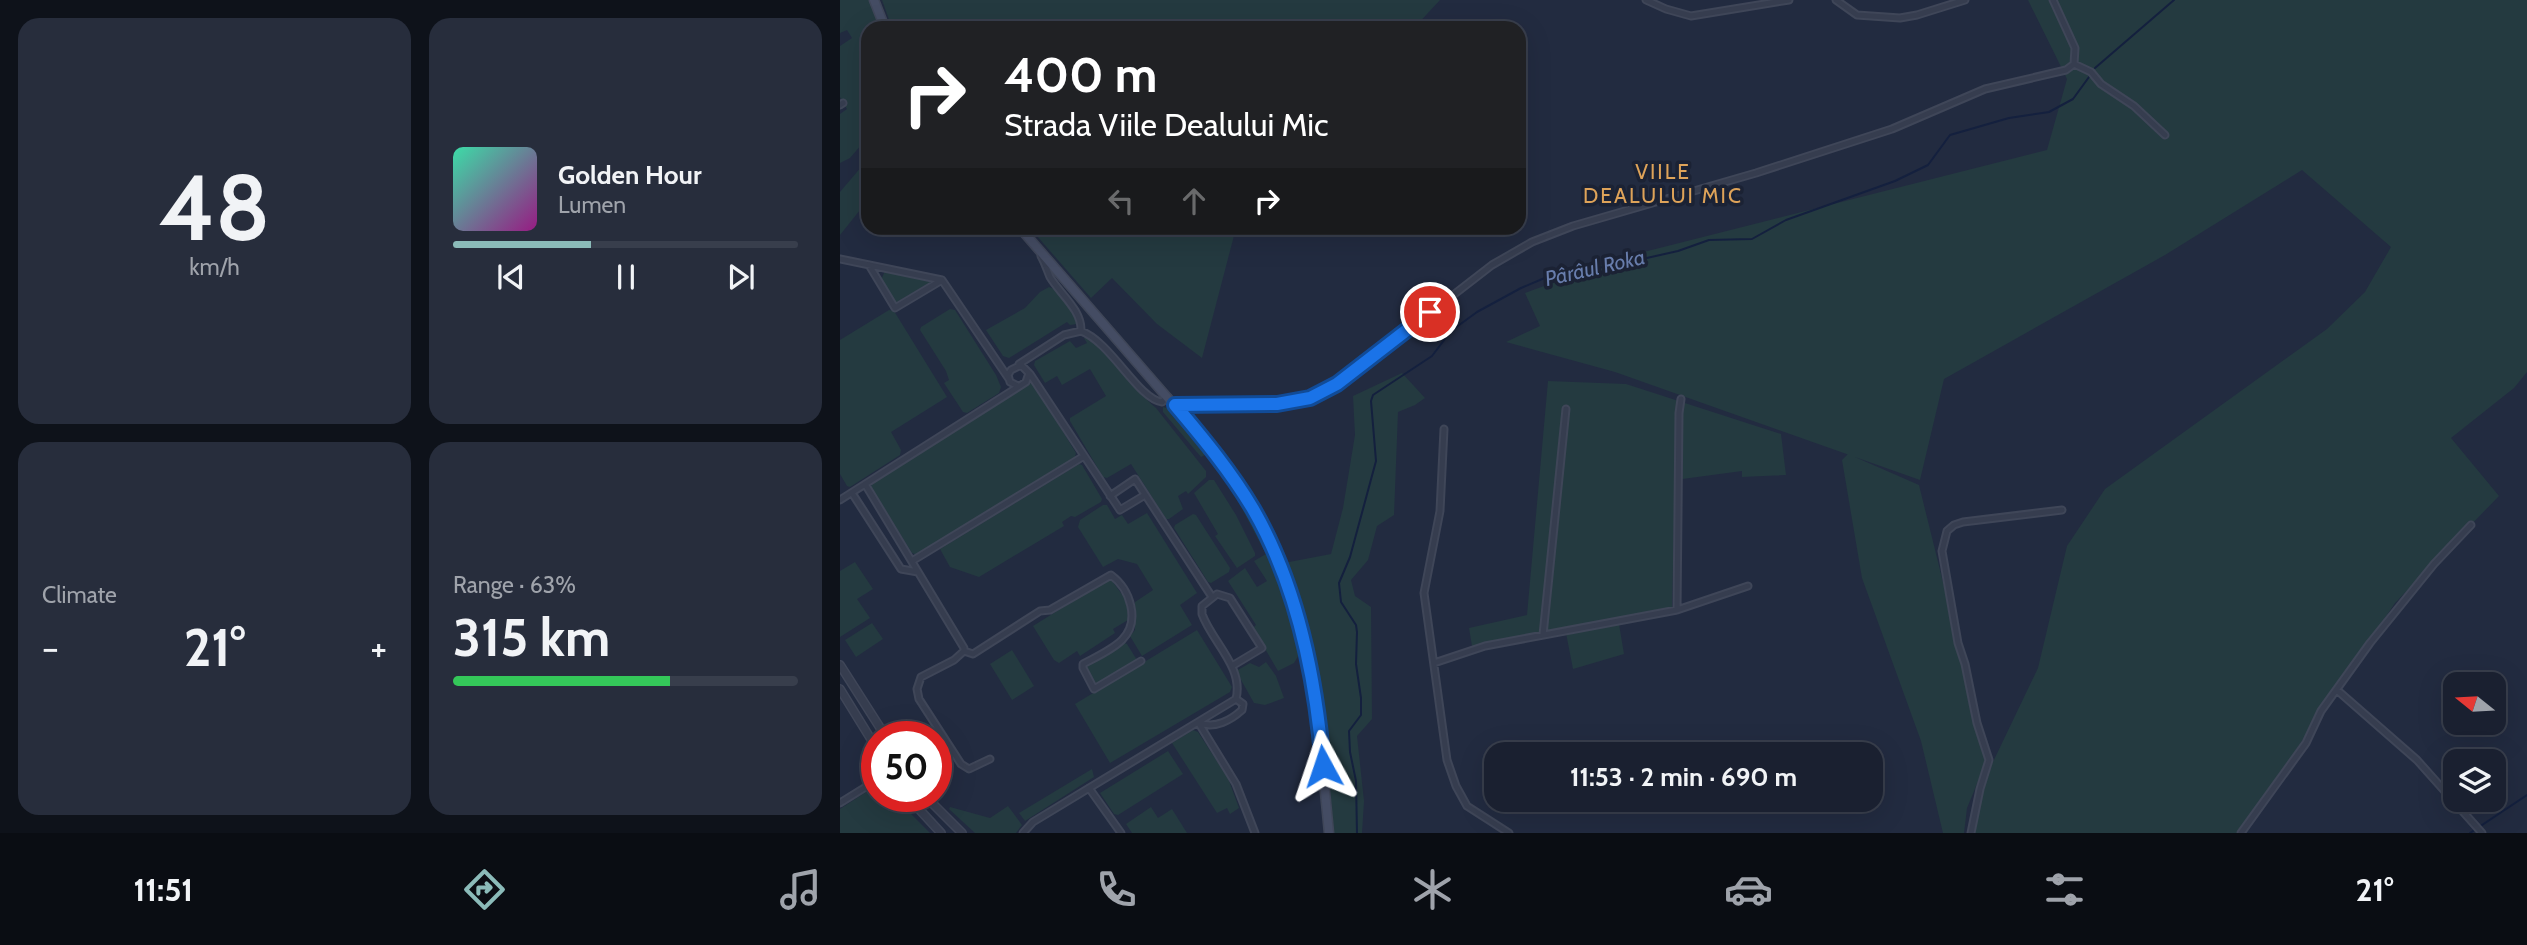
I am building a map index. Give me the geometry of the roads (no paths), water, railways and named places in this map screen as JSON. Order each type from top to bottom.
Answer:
[{"type":"main road","points":[[874,0],[882,21]]},
{"type":"main road","points":[[1026,235],[1175,405],[1226,468],[1253,509],[1285,580],[1304,643],[1316,700],[1329,833]]},
{"type":"street","points":[[1646,0],[1690,16],[1789,0]]},
{"type":"street","points":[[1836,0],[1857,15],[1900,18],[1917,16],[1965,0]]},
{"type":"street","points":[[1175,405],[1277,404],[1310,398],[1337,384],[1492,265],[1532,242],[1573,226],[1756,173],[1892,129],[1985,89],[2066,70],[2074,64],[2075,48],[2053,0]]},
{"type":"street","points":[[2074,64],[2091,72],[2101,84],[2134,106],[2165,135]]},
{"type":"street","points":[[1036,247],[1050,276],[1076,313],[1081,331]]},
{"type":"street","points":[[840,259],[942,279],[1009,379],[1018,386]]},
{"type":"street","points":[[869,265],[895,308],[942,279]]},
{"type":"street","points":[[1009,379],[1011,369],[1064,335],[1081,331],[1101,342],[1149,397],[1162,402],[1168,397]]},
{"type":"street","points":[[1018,365],[1025,367],[1120,510],[1145,495]]},
{"type":"street","points":[[840,500],[1026,382],[1029,373]]},
{"type":"street","points":[[1677,610],[1681,399]]},
{"type":"street","points":[[1543,635],[1566,409]]},
{"type":"street","points":[[1444,429],[1440,511],[1424,593],[1447,760],[1456,786],[1467,806],[1509,833]]},
{"type":"street","points":[[912,561],[1084,456]]},
{"type":"street","points":[[1110,496],[1135,479],[1212,597]]},
{"type":"street","points":[[865,484],[964,651]]},
{"type":"street","points":[[852,492],[901,569],[918,572]]},
{"type":"street","points":[[1971,833],[1989,760],[1977,723],[1958,643],[1942,551],[1943,541],[1947,531],[1963,522],[2062,510]]},
{"type":"street","points":[[2241,833],[2306,743],[2321,711],[2370,643],[2434,564],[2471,526]]},
{"type":"street","points":[[964,651],[974,654],[1040,611],[1050,610],[1111,575],[1130,601],[1130,630],[1122,641],[1083,664],[1083,668],[1094,689],[1141,661]]},
{"type":"street","points":[[1434,663],[1469,650],[1677,610],[1748,586]]},
{"type":"street","points":[[1023,833],[1033,822],[1236,699],[1239,689],[1232,666],[1202,614],[1202,606],[1212,597],[1224,594],[1230,598],[1262,648],[1232,666]]},
{"type":"street","points":[[964,651],[954,660],[921,677],[917,689],[919,699],[961,764],[968,769],[990,759]]},
{"type":"street","points":[[840,665],[876,721]]},
{"type":"street","points":[[840,690],[861,723]]},
{"type":"street","points":[[2337,690],[2417,761],[2481,832]]},
{"type":"street","points":[[1198,722],[1212,726],[1236,715],[1242,710],[1243,704],[1236,699]]},
{"type":"street","points":[[1198,722],[1236,784],[1255,833]]},
{"type":"street","points":[[1089,788],[1121,833]]},
{"type":"street","points":[[840,803],[861,790]]},
{"type":"street","points":[[922,812],[941,833]]},
{"type":"street","points":[[941,812],[962,833]]},
{"type":"waterway","name":"Pârâul Roka","points":[[2095,68],[2174,0]]},
{"type":"waterway","name":"Pârâul Roka","points":[[1357,833],[1356,781],[1349,731],[1361,715],[1356,664],[1357,632],[1356,625],[1341,602],[1339,583],[1350,557],[1376,461],[1371,401],[1373,395],[1432,356],[1451,331],[1477,312],[1521,288],[1547,277],[1678,251],[1709,240],[1752,239],[1786,220],[1895,181],[1928,165],[1950,135],[2009,118],[2049,112],[2073,99],[2089,77]]},
{"type":"waterway","points":[[2470,833],[2527,795]]},
{"type":"district","name":"VIILE DEALULUI MIC","points":[[1663,184]]}]
